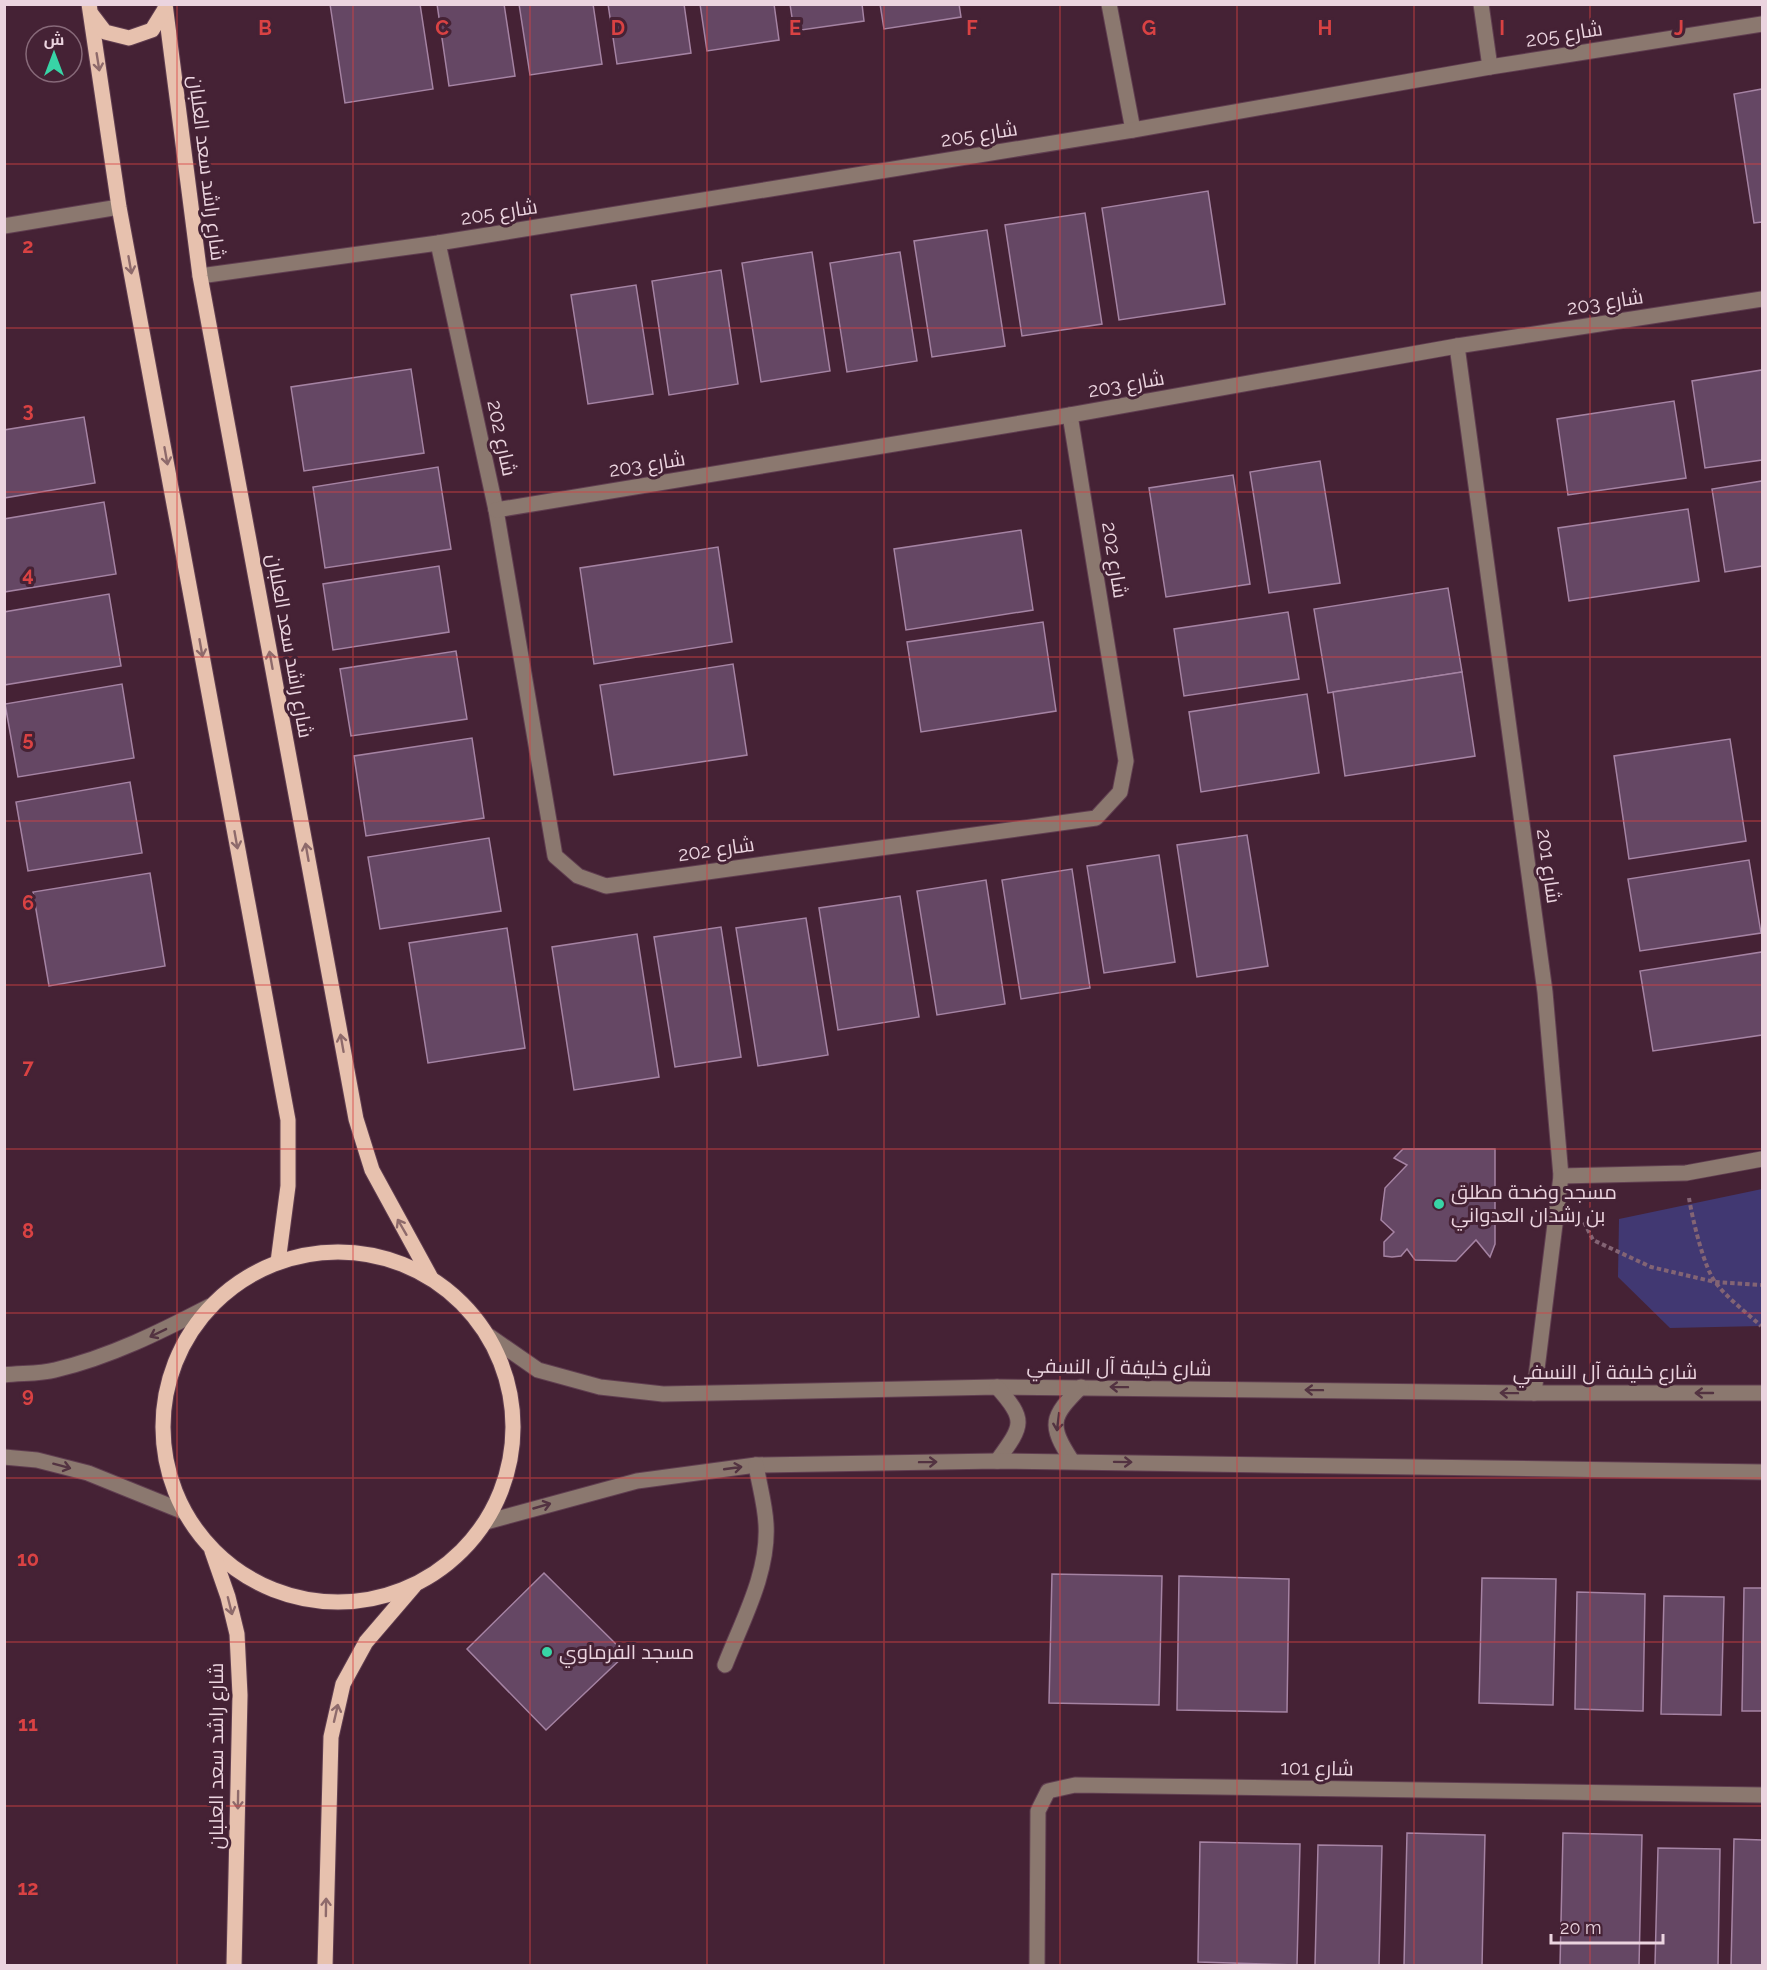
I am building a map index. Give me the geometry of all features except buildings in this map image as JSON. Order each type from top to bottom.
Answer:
[{"type":"main road","points":[[89,8],[105,32],[129,38],[152,30],[165,7]]},
{"type":"main road","name":"شارع راشد سعد العلبان","points":[[165,7],[200,276],[356,1119],[372,1170],[431,1278]]},
{"type":"main road","points":[[89,8],[120,207],[288,1120],[288,1186],[278,1262]]},
{"type":"main road","points":[[325,1965],[331,1737],[343,1684],[366,1642],[414,1586],[460,1554],[486,1522],[507,1478],[514,1430],[508,1381],[489,1336],[464,1304],[431,1278],[382,1257],[330,1252],[278,1262],[241,1280],[210,1306],[178,1351],[163,1403],[164,1458],[182,1511],[212,1551],[256,1583],[308,1600],[362,1601],[414,1586]]},
{"type":"main road","name":"شارع راشد سعد العلبان","points":[[212,1551],[228,1597],[238,1644],[240,1695],[234,1965]]},
{"type":"street","points":[[1109,4],[1133,130]]},
{"type":"street","points":[[1481,4],[1490,67]]},
{"type":"street","name":"شارع 205","points":[[200,276],[438,243],[1133,130],[1490,67],[1762,24]]},
{"type":"street","points":[[4,226],[120,207]]},
{"type":"street","name":"شارع 202","points":[[438,243],[496,510],[555,856],[578,876],[606,886],[1096,818],[1120,792],[1126,761],[1070,415]]},
{"type":"street","name":"شارع 203","points":[[496,510],[1070,415],[1457,346],[1762,299]]},
{"type":"street","name":"شارع 201","points":[[1457,346],[1545,992],[1561,1176],[1534,1394]]},
{"type":"street","points":[[1561,1176],[1686,1173],[1762,1158]]},
{"type":"street","points":[[4,1375],[54,1371],[108,1353],[155,1335],[210,1306]]},
{"type":"street","name":"شارع خليفة آل النسفي","points":[[489,1336],[538,1370],[600,1387],[663,1394],[997,1387],[1534,1394],[1762,1393]]},
{"type":"street","points":[[997,1387],[1015,1407],[1020,1421],[1015,1437],[997,1461]]},
{"type":"street","points":[[1072,1461],[1059,1440],[1056,1423],[1061,1408],[1082,1387]]},
{"type":"street","points":[[4,1457],[37,1460],[88,1473],[182,1511]]},
{"type":"street","points":[[486,1522],[637,1481],[756,1465],[1072,1461],[1762,1472]]},
{"type":"street","points":[[725,1665],[760,1575],[765,1550],[766,1523],[756,1465]]},
{"type":"street","name":"شارع 101","points":[[1037,1965],[1038,1811],[1048,1791],[1076,1785],[1762,1795]]},
{"type":"path","points":[[1686,1173],[1691,1211],[1701,1248],[1715,1282],[1761,1326]]},
{"type":"path","points":[[1582,1219],[1593,1240],[1651,1268],[1715,1282],[1762,1285]]},
{"type":"shaded area","points":[[1762,1189],[1762,1326],[1670,1328],[1618,1277],[1619,1219]]},
{"type":"place","name":"مسجد وضحة مطلق بن رشدان العدواني","points":[[1439,1204]]},
{"type":"place","name":"مسجد الفرماوي","points":[[547,1652]]}]
